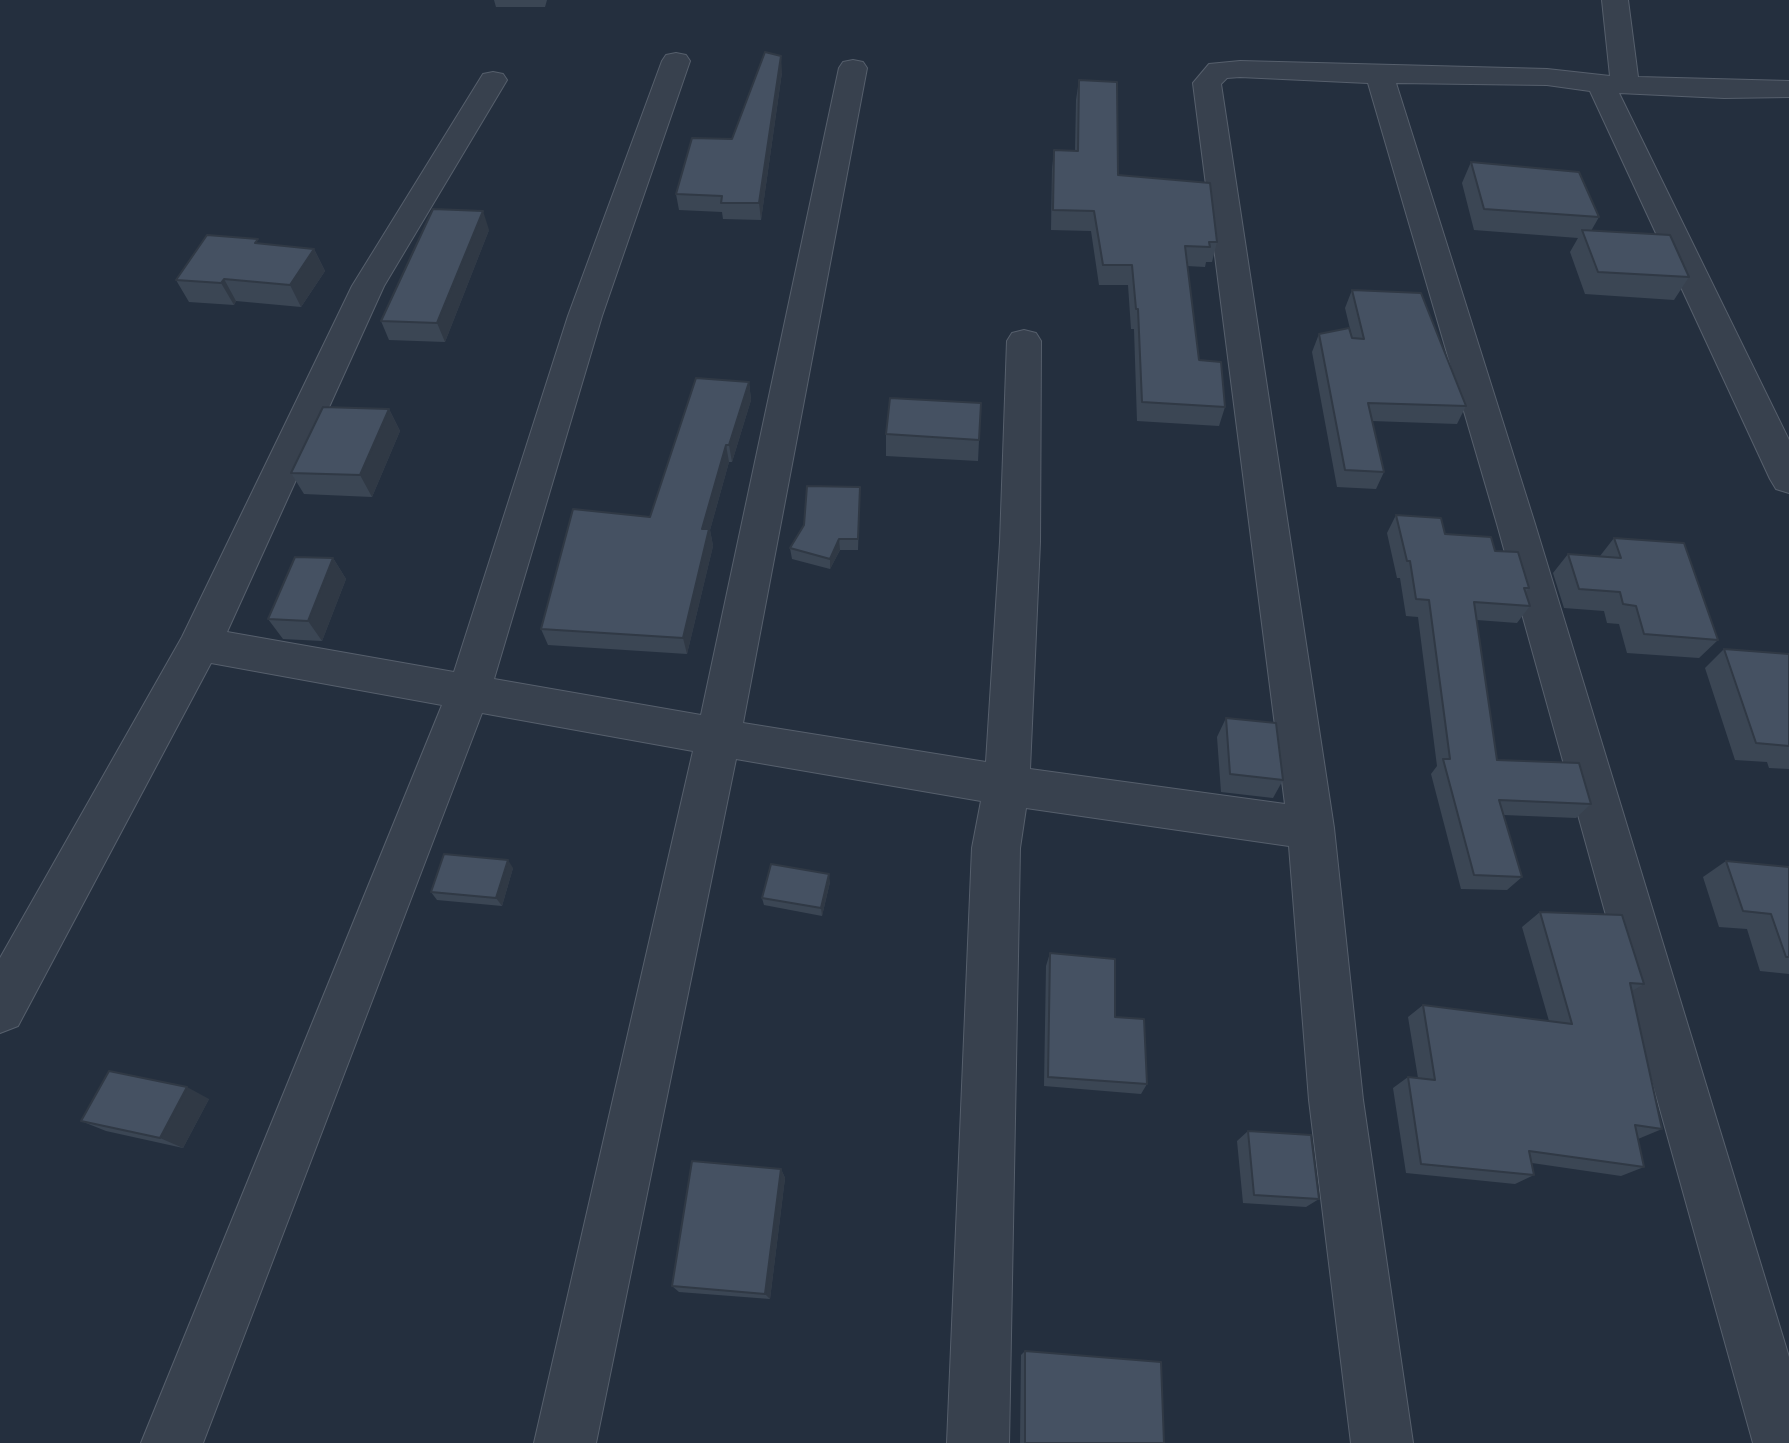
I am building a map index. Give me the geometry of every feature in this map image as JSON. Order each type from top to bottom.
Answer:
[{"type":"street","points":[[1615,0],[1613,84],[1789,479]]},
{"type":"street","points":[[172,1443],[469,691],[585,316],[676,61]]},
{"type":"street","points":[[565,1443],[718,739],[853,68]]},
{"type":"street","points":[[1382,1443],[1336,1100],[1311,828],[1207,83],[1219,70],[1229,70],[1547,77],[1724,90],[1789,89]]},
{"type":"street","points":[[1380,75],[1516,524],[1784,1443]]},
{"type":"street","points":[[0,1008],[200,644],[368,286],[493,80]]},
{"type":"street","points":[[978,1443],[996,848],[1007,783],[1020,542],[1024,341]]},
{"type":"street","points":[[200,644],[718,739],[1154,808],[1311,828]]},
{"type":"building","points":[[765,52],[781,56],[759,203],[721,203],[722,196],[676,194],[692,138],[732,139]]},
{"type":"building","points":[[1079,80],[1117,82],[1118,175],[1210,183],[1217,242],[1209,242],[1210,247],[1185,246],[1199,360],[1221,362],[1225,407],[1142,402],[1138,309],[1132,265],[1103,265],[1094,211],[1053,210],[1054,150],[1078,151]]},
{"type":"building","points":[[1471,162],[1579,172],[1599,217],[1484,209]]},
{"type":"building","points":[[433,209],[483,211],[437,323],[381,321]]},
{"type":"building","points":[[1582,230],[1670,235],[1689,277],[1598,272]]},
{"type":"building","points":[[207,235],[258,239],[255,243],[314,249],[290,285],[224,279],[221,283],[176,280]]},
{"type":"building","points":[[1352,290],[1421,293],[1466,406],[1368,403],[1384,472],[1345,470],[1319,334],[1349,328],[1352,338],[1364,339]]},
{"type":"building","points":[[696,378],[749,382],[729,445],[726,445],[702,529],[709,529],[683,638],[541,629],[573,509],[650,517]]},
{"type":"building","points":[[890,398],[981,403],[979,440],[886,434]]},
{"type":"building","points":[[323,407],[389,409],[360,475],[291,473]]},
{"type":"building","points":[[807,486],[860,487],[858,539],[839,539],[830,559],[790,548],[804,525]]},
{"type":"building","points":[[1396,515],[1441,518],[1445,534],[1491,537],[1495,551],[1518,552],[1529,588],[1524,588],[1530,606],[1474,602],[1497,760],[1579,763],[1591,804],[1499,800],[1522,877],[1474,875],[1443,759],[1450,759],[1429,600],[1416,599],[1410,561],[1407,561]]},
{"type":"building","points":[[1614,538],[1684,543],[1718,640],[1644,634],[1636,606],[1623,604],[1620,592],[1579,589],[1568,554],[1621,558]]},
{"type":"building","points":[[295,557],[333,558],[308,621],[268,619]]},
{"type":"building","points":[[1724,649],[1789,654],[1789,746],[1756,743]]},
{"type":"building","points":[[1226,718],[1276,723],[1283,780],[1230,774]]},
{"type":"building","points":[[444,854],[508,860],[496,898],[431,892]]},
{"type":"building","points":[[1726,861],[1789,867],[1789,957],[1786,957],[1771,914],[1743,911]]},
{"type":"building","points":[[771,864],[829,874],[821,908],[762,898]]},
{"type":"building","points":[[1540,912],[1622,915],[1644,984],[1630,983],[1662,1129],[1635,1125],[1644,1167],[1529,1151],[1534,1175],[1421,1164],[1408,1077],[1435,1080],[1423,1005],[1572,1024]]},
{"type":"building","points":[[1050,953],[1115,959],[1115,1017],[1144,1019],[1147,1084],[1048,1077]]},
{"type":"building","points":[[109,1071],[187,1087],[160,1138],[81,1121]]},
{"type":"building","points":[[1248,1131],[1311,1135],[1319,1199],[1254,1195]]},
{"type":"building","points":[[692,1161],[781,1169],[765,1294],[672,1286]]},
{"type":"building","points":[[1025,1351],[1161,1362],[1164,1443],[1025,1443]]}]
